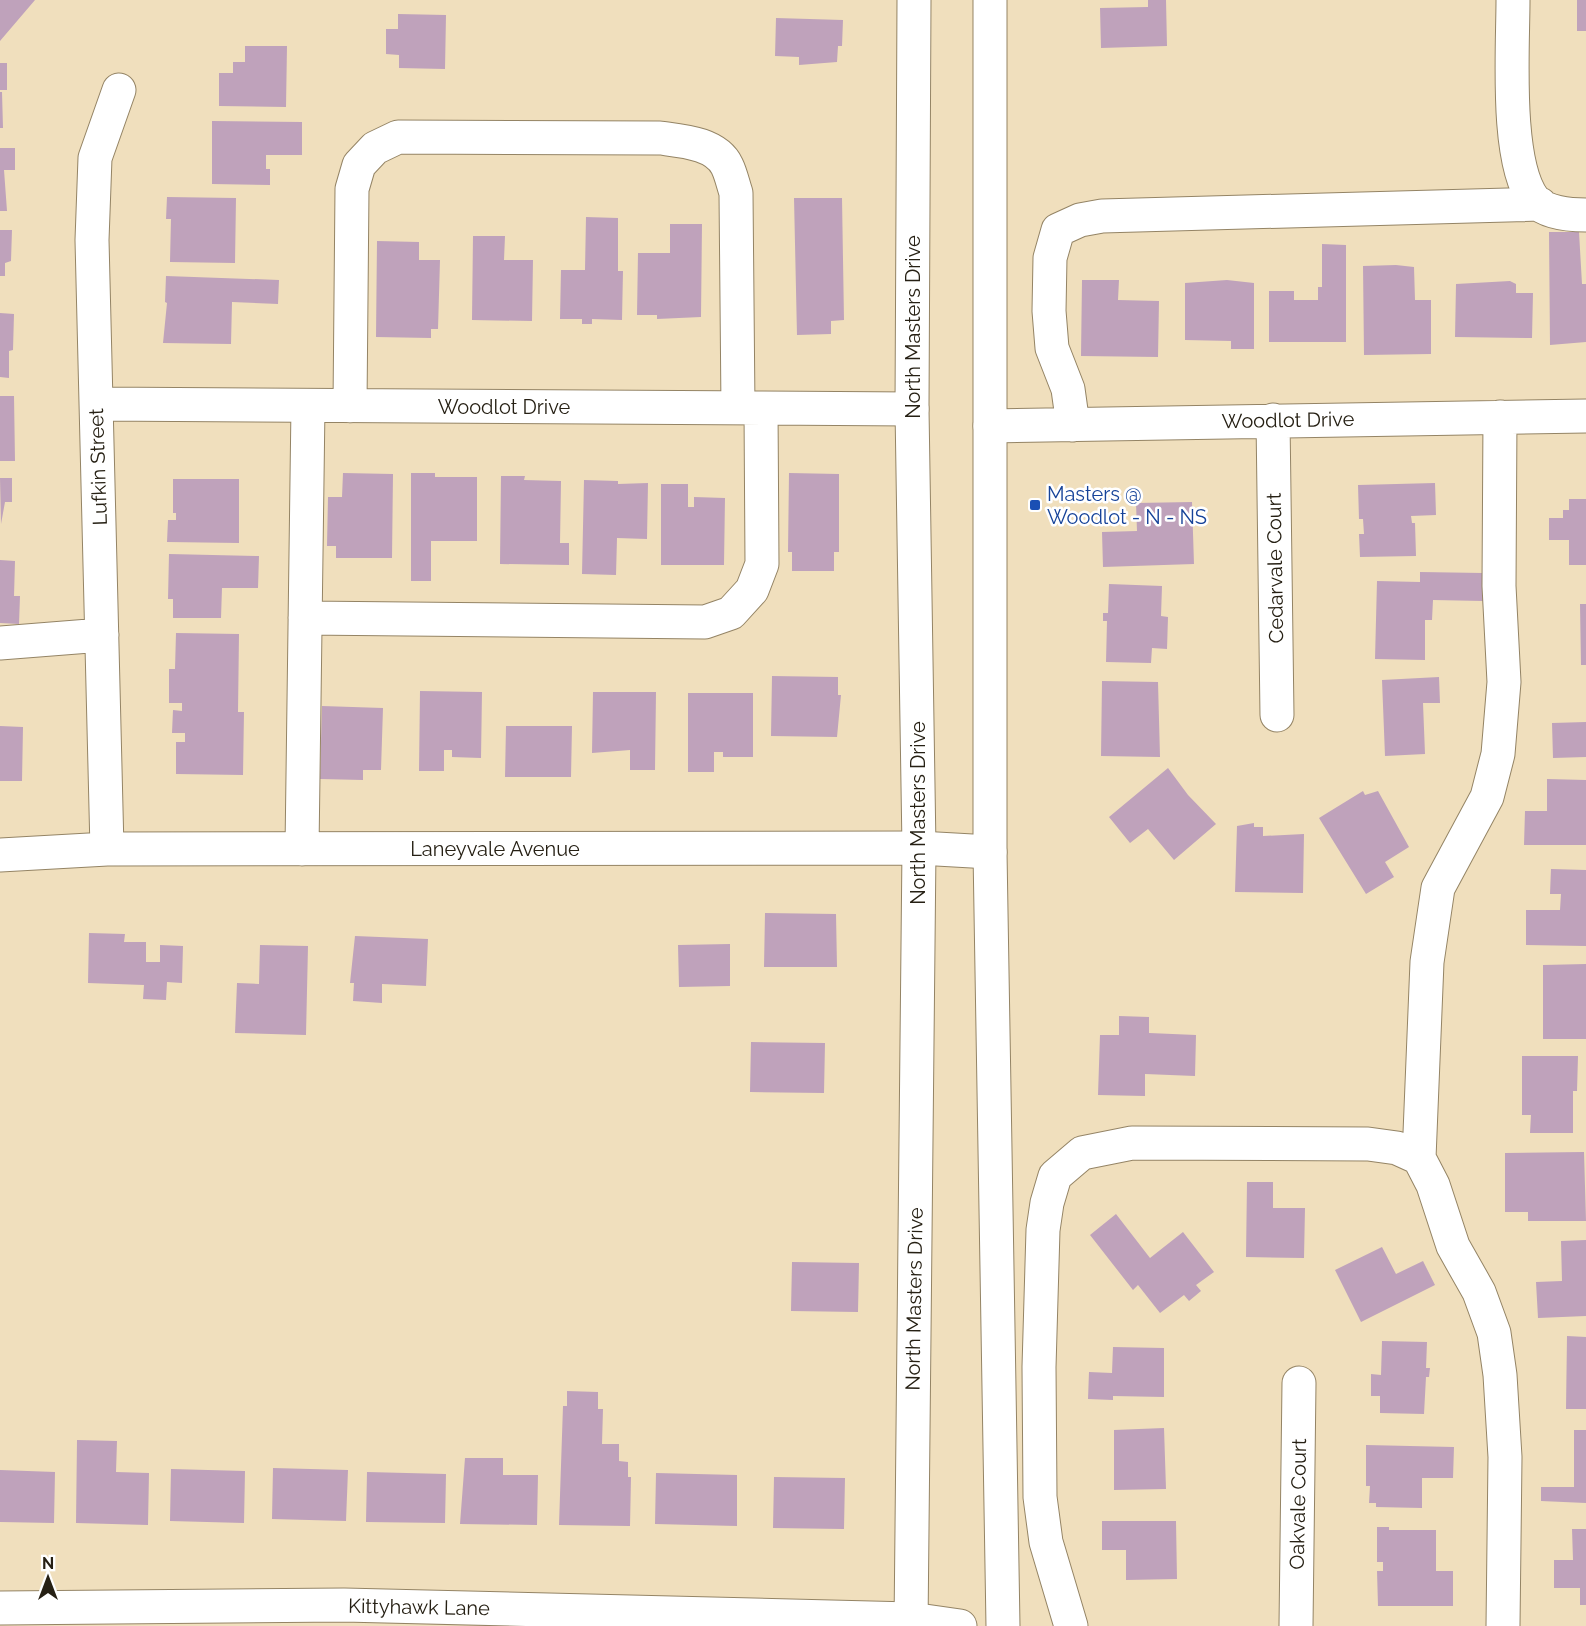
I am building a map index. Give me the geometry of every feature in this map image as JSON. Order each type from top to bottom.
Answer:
[{"type":"street","name":"North Masters Drive","points":[[911,1622],[919,848],[912,409],[914,0]]},
{"type":"street","points":[[990,0],[990,852],[1003,1626]]},
{"type":"street","points":[[1513,0],[1514,135],[1523,177],[1535,201],[1550,211],[1586,215]]},
{"type":"street","name":"Lufkin Street","points":[[107,849],[92,240],[95,158],[119,90]]},
{"type":"street","points":[[305,618],[705,622],[731,613],[752,590],[762,564],[749,408],[736,193],[726,164],[710,149],[691,142],[660,138],[398,137],[375,148],[359,165],[352,189],[350,406]]},
{"type":"street","points":[[1073,425],[1068,389],[1052,348],[1049,312],[1050,258],[1058,231],[1080,220],[1102,216],[1540,204]]},
{"type":"street","name":"Woodlot Drive","points":[[96,404],[912,409]]},
{"type":"street","points":[[302,849],[308,405]]},
{"type":"street","name":"Woodlot Drive","points":[[990,426],[1586,416]]},
{"type":"street","points":[[1500,417],[1499,586],[1504,682],[1498,754],[1488,797],[1438,888],[1427,962],[1419,1158],[1433,1185],[1453,1246],[1479,1292],[1494,1333],[1500,1375],[1505,1457],[1503,1626]]},
{"type":"street","name":"Cedarvale Court","points":[[1272,420],[1277,715]]},
{"type":"street","points":[[0,643],[102,635]]},
{"type":"street","name":"Laneyvale Avenue","points":[[0,855],[107,849],[919,848],[990,852]]},
{"type":"street","points":[[1071,1626],[1046,1542],[1040,1497],[1039,1367],[1043,1230],[1047,1203],[1055,1176],[1082,1153],[1132,1143],[1368,1144],[1397,1148],[1419,1158]]},
{"type":"street","name":"Oakvale Court","points":[[1296,1626],[1299,1383]]},
{"type":"street","name":"Kittyhawk Lane","points":[[0,1608],[344,1605],[911,1622],[960,1626]]},
{"type":"building","points":[[0,0],[35,0],[0,41]]},
{"type":"building","points":[[1148,0],[1166,0],[1167,46],[1101,48],[1100,8],[1148,7]]},
{"type":"building","points":[[1577,0],[1586,0],[1586,31],[1577,31]]},
{"type":"building","points":[[398,14],[446,15],[445,69],[399,68],[399,55],[386,54],[386,29],[398,29]]},
{"type":"building","points":[[776,18],[843,20],[842,46],[838,46],[837,62],[799,65],[799,57],[775,56]]},
{"type":"building","points":[[245,46],[287,46],[286,107],[219,106],[219,73],[233,73],[233,62],[245,62]]},
{"type":"building","points":[[0,63],[7,63],[7,90],[0,90]]},
{"type":"building","points":[[0,92],[2,92],[3,128],[0,128]]},
{"type":"building","points":[[212,121],[302,122],[302,155],[266,155],[266,169],[270,169],[270,185],[212,184]]},
{"type":"building","points":[[0,148],[15,148],[15,170],[4,170],[7,211],[0,211]]},
{"type":"building","points":[[167,197],[236,198],[235,263],[170,262],[171,219],[166,219]]},
{"type":"building","points":[[794,198],[842,198],[844,320],[831,321],[831,334],[797,335]]},
{"type":"building","points":[[586,217],[618,218],[618,271],[623,271],[622,320],[592,319],[592,324],[582,324],[582,319],[560,319],[561,270],[585,270]]},
{"type":"building","points":[[670,224],[702,224],[701,317],[657,319],[657,315],[637,315],[638,253],[670,253]]},
{"type":"building","points":[[0,230],[12,230],[11,261],[5,263],[5,276],[0,276]]},
{"type":"building","points":[[1549,232],[1579,232],[1582,284],[1586,284],[1586,342],[1550,345]]},
{"type":"building","points":[[473,236],[505,236],[504,260],[533,260],[532,321],[472,320]]},
{"type":"building","points":[[377,241],[419,242],[419,260],[440,260],[438,329],[431,329],[431,338],[376,337]]},
{"type":"building","points":[[1322,244],[1346,245],[1346,342],[1269,342],[1269,291],[1294,291],[1294,300],[1318,300],[1318,287],[1322,287]]},
{"type":"building","points":[[1363,266],[1414,267],[1415,300],[1431,300],[1431,354],[1364,355]]},
{"type":"building","points":[[166,276],[279,280],[278,304],[232,302],[231,344],[163,343],[167,303],[165,302]]},
{"type":"building","points":[[1082,280],[1119,280],[1118,300],[1159,301],[1158,357],[1081,356]]},
{"type":"building","points":[[1227,280],[1254,283],[1254,349],[1231,349],[1231,341],[1185,340],[1185,283]]},
{"type":"building","points":[[1510,281],[1516,284],[1516,293],[1533,293],[1532,338],[1455,337],[1456,284]]},
{"type":"building","points":[[0,313],[14,314],[13,350],[9,351],[9,378],[0,377]]},
{"type":"building","points":[[0,396],[14,396],[15,461],[0,461]]},
{"type":"building","points":[[343,473],[393,474],[392,558],[336,558],[336,546],[327,546],[328,497],[342,497]]},
{"type":"building","points":[[411,473],[435,473],[435,477],[477,477],[477,541],[431,541],[431,581],[411,581]]},
{"type":"building","points":[[789,473],[839,474],[839,552],[834,552],[834,571],[792,571],[792,552],[788,552]]},
{"type":"building","points":[[501,476],[525,476],[524,480],[561,481],[560,543],[569,543],[569,565],[500,564]]},
{"type":"building","points":[[0,478],[12,478],[12,502],[5,502],[1,524]]},
{"type":"building","points":[[173,479],[239,479],[239,543],[167,542],[168,520],[176,520],[176,513],[173,513]]},
{"type":"building","points":[[584,480],[618,481],[618,484],[648,483],[647,539],[617,538],[616,575],[582,574]]},
{"type":"building","points":[[1435,483],[1436,515],[1411,516],[1412,523],[1415,523],[1416,556],[1360,557],[1359,534],[1364,534],[1363,519],[1359,519],[1358,485]]},
{"type":"building","points":[[661,484],[688,484],[688,507],[694,507],[694,497],[725,498],[724,565],[661,565]]},
{"type":"building","points":[[1569,499],[1586,499],[1586,565],[1569,565],[1569,540],[1549,540],[1549,518],[1563,518],[1563,510],[1569,510]]},
{"type":"building","points":[[1192,502],[1194,564],[1103,567],[1102,532],[1137,531],[1136,503]]},
{"type":"building","points":[[169,554],[259,556],[258,588],[222,588],[221,618],[173,618],[173,599],[168,599]]},
{"type":"building","points":[[0,560],[15,561],[14,596],[20,596],[19,624],[0,623]]},
{"type":"building","points":[[1420,572],[1483,573],[1483,601],[1433,600],[1432,620],[1425,620],[1425,660],[1375,659],[1377,581],[1420,582]]},
{"type":"building","points":[[1109,584],[1162,586],[1161,616],[1168,617],[1167,649],[1152,648],[1151,663],[1106,662],[1107,621],[1103,621],[1103,613],[1108,613]]},
{"type":"building","points":[[1580,604],[1586,604],[1586,665],[1581,665]]},
{"type":"building","points":[[176,633],[239,634],[238,712],[244,712],[243,775],[176,774],[176,742],[185,742],[185,733],[172,733],[173,710],[182,711],[182,703],[169,703],[169,669],[175,669]]},
{"type":"building","points":[[772,676],[838,677],[838,695],[841,695],[837,737],[771,736]]},
{"type":"building","points":[[1439,677],[1440,703],[1423,703],[1425,754],[1385,756],[1382,680]]},
{"type":"building","points":[[1102,681],[1158,682],[1160,757],[1101,756]]},
{"type":"building","points":[[420,691],[482,692],[481,758],[452,757],[452,750],[444,750],[444,771],[419,771]]},
{"type":"building","points":[[593,692],[656,692],[655,770],[630,770],[630,750],[592,753]]},
{"type":"building","points":[[688,693],[753,693],[753,757],[723,757],[723,752],[714,752],[714,772],[688,772]]},
{"type":"building","points":[[322,706],[383,708],[381,770],[363,770],[363,780],[320,779]]},
{"type":"building","points":[[1586,722],[1586,757],[1553,758],[1552,723]]},
{"type":"building","points":[[0,726],[23,727],[22,781],[0,781]]},
{"type":"building","points":[[506,726],[572,726],[571,777],[505,777]]},
{"type":"building","points":[[1168,768],[1188,795],[1216,824],[1174,860],[1148,829],[1130,843],[1109,817]]},
{"type":"building","points":[[1547,779],[1586,780],[1586,845],[1524,845],[1525,811],[1547,811]]},
{"type":"building","points":[[1363,791],[1365,795],[1378,791],[1409,847],[1385,862],[1394,877],[1366,894],[1319,818]]},
{"type":"building","points":[[1254,823],[1254,827],[1263,827],[1263,836],[1304,834],[1303,893],[1235,892],[1237,826]]},
{"type":"building","points":[[1551,869],[1586,870],[1586,946],[1526,945],[1526,910],[1560,910],[1561,894],[1550,894]]},
{"type":"building","points":[[765,913],[836,914],[837,967],[764,967]]},
{"type":"building","points":[[89,933],[125,934],[124,942],[146,942],[146,962],[160,962],[160,945],[183,946],[182,983],[167,982],[166,1000],[143,999],[144,985],[88,983]]},
{"type":"building","points":[[355,936],[428,939],[426,986],[382,984],[382,1003],[353,1001],[354,983],[350,983]]},
{"type":"building","points":[[730,944],[730,986],[679,987],[678,945]]},
{"type":"building","points":[[260,945],[308,946],[306,1035],[235,1033],[237,983],[259,984]]},
{"type":"building","points":[[1586,964],[1586,1039],[1543,1039],[1543,965]]},
{"type":"building","points":[[1119,1016],[1149,1017],[1149,1033],[1196,1035],[1195,1076],[1145,1074],[1145,1096],[1098,1095],[1100,1035],[1119,1035]]},
{"type":"building","points":[[751,1042],[825,1043],[824,1093],[750,1092]]},
{"type":"building","points":[[1522,1056],[1578,1056],[1577,1091],[1573,1091],[1573,1133],[1530,1133],[1531,1115],[1522,1115]]},
{"type":"building","points":[[1584,1152],[1586,1221],[1528,1221],[1528,1212],[1505,1212],[1505,1153]]},
{"type":"building","points":[[1247,1182],[1273,1182],[1273,1208],[1305,1208],[1304,1258],[1246,1257]]},
{"type":"building","points":[[1116,1214],[1150,1258],[1183,1232],[1214,1272],[1196,1285],[1201,1291],[1189,1301],[1184,1295],[1160,1313],[1138,1285],[1133,1290],[1090,1235]]},
{"type":"building","points":[[1586,1240],[1586,1316],[1538,1318],[1536,1282],[1562,1281],[1561,1241]]},
{"type":"building","points":[[1382,1247],[1396,1274],[1423,1261],[1435,1285],[1361,1322],[1335,1270]]},
{"type":"building","points":[[792,1262],[859,1263],[858,1312],[791,1311]]},
{"type":"building","points":[[1567,1336],[1586,1337],[1586,1409],[1566,1409]]},
{"type":"building","points":[[1382,1341],[1427,1342],[1426,1368],[1430,1368],[1429,1377],[1426,1377],[1424,1414],[1380,1413],[1380,1396],[1371,1396],[1371,1374],[1381,1375]]},
{"type":"building","points":[[1113,1347],[1164,1348],[1164,1397],[1113,1396],[1113,1400],[1088,1399],[1089,1372],[1112,1373]]},
{"type":"building","points":[[567,1391],[598,1392],[598,1409],[603,1409],[602,1444],[619,1444],[619,1461],[628,1462],[628,1477],[631,1477],[630,1526],[559,1525],[563,1406],[567,1406]]},
{"type":"building","points":[[1164,1428],[1166,1489],[1114,1490],[1114,1430]]},
{"type":"building","points":[[1574,1430],[1586,1430],[1586,1503],[1541,1501],[1541,1487],[1574,1487]]},
{"type":"building","points":[[77,1440],[117,1441],[116,1472],[149,1473],[148,1525],[76,1523]]},
{"type":"building","points":[[1366,1445],[1454,1447],[1453,1478],[1422,1478],[1422,1508],[1376,1507],[1376,1503],[1369,1503],[1370,1486],[1366,1486]]},
{"type":"building","points":[[465,1458],[503,1458],[503,1475],[538,1475],[537,1525],[460,1524]]},
{"type":"building","points":[[273,1468],[348,1470],[346,1521],[272,1519]]},
{"type":"building","points":[[171,1469],[245,1471],[244,1523],[170,1521]]},
{"type":"building","points":[[0,1470],[55,1472],[54,1523],[0,1522]]},
{"type":"building","points":[[367,1472],[446,1474],[445,1523],[366,1522]]},
{"type":"building","points":[[656,1473],[737,1475],[737,1526],[655,1524]]},
{"type":"building","points":[[774,1477],[845,1478],[844,1529],[773,1528]]},
{"type":"building","points":[[1102,1521],[1176,1521],[1177,1579],[1126,1580],[1126,1550],[1102,1550]]},
{"type":"building","points":[[1377,1527],[1389,1527],[1389,1530],[1436,1530],[1436,1571],[1453,1571],[1453,1606],[1378,1606],[1377,1571],[1383,1571],[1383,1562],[1377,1562]]},
{"type":"building","points":[[1572,1529],[1586,1529],[1586,1605],[1580,1605],[1580,1588],[1554,1588],[1554,1560],[1573,1560]]},
{"type":"place","name":"Masters @ Woodlot - N - NS","points":[[1035,505]]}]
